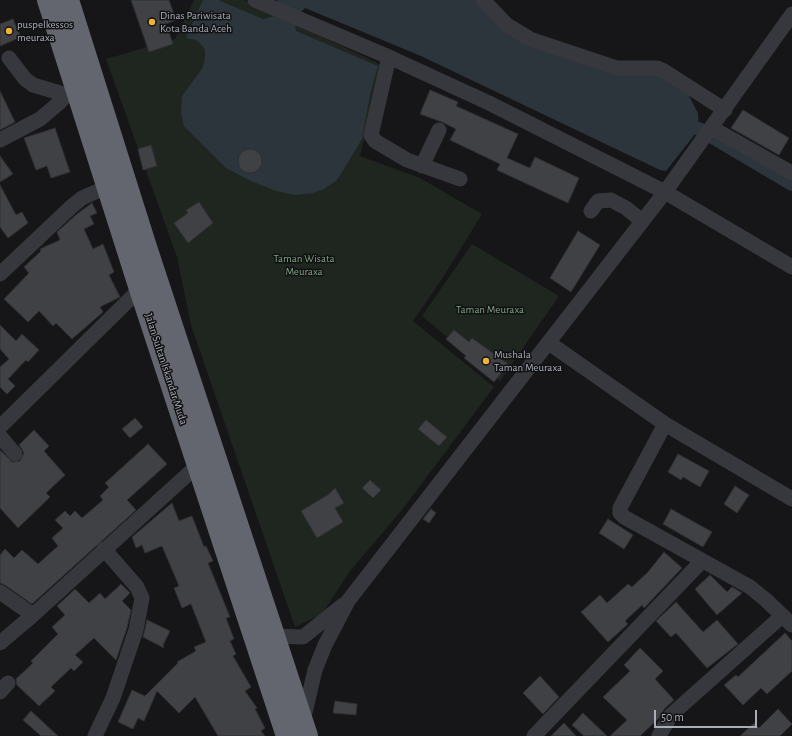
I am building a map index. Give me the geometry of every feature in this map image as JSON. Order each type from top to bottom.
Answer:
[{"type":"highway","name":"Jalan Sultan Iskandar Muda","points":[[48,0],[71,90],[108,187],[198,465],[299,731]]},
{"type":"highway","name":"Jalan Sultan Iskandar Muda","points":[[68,0],[146,247],[274,636],[299,731]]},
{"type":"street","points":[[254,0],[389,56],[667,189],[792,267]]},
{"type":"street","points":[[483,0],[507,25],[530,39],[616,68],[657,68],[725,110]]},
{"type":"street","points":[[299,731],[315,670],[325,645],[348,601],[667,189],[725,110],[792,14]]},
{"type":"street","points":[[389,56],[371,135],[375,141],[407,160],[460,179]]},
{"type":"street","points":[[9,58],[25,79],[33,84],[71,90]]},
{"type":"street","points":[[0,140],[40,119],[71,90]]},
{"type":"street","points":[[422,166],[439,130]]},
{"type":"street","points":[[710,131],[792,173]]},
{"type":"street","points":[[0,274],[82,198],[108,187]]},
{"type":"street","points":[[591,211],[598,201],[611,200],[626,208],[642,221]]},
{"type":"street","points":[[0,427],[140,289]]},
{"type":"street","points":[[549,343],[665,424],[792,498]]},
{"type":"street","points":[[659,736],[671,715],[787,620],[750,587],[624,517],[620,513],[620,508],[665,424]]},
{"type":"street","points":[[0,436],[15,454]]},
{"type":"street","points":[[0,643],[33,615],[198,465]]},
{"type":"street","points":[[95,736],[113,698],[136,630],[141,611],[142,598],[137,586],[104,550]]},
{"type":"street","points":[[534,736],[702,561]]},
{"type":"street","points":[[0,592],[33,615]]},
{"type":"street","points":[[274,636],[303,637],[348,601]]},
{"type":"green space","name":"Taman Wisata Meuraxa","points":[[194,0],[244,0],[382,65],[360,156],[420,178],[482,214],[442,279],[413,321],[494,387],[402,510],[350,571],[322,614],[295,627],[191,325],[177,257],[106,59],[175,39]]},
{"type":"green space","name":"Taman Meuraxa","points":[[472,244],[559,296],[500,381],[422,316]]},
{"type":"shaded area","points":[[203,0],[218,0],[263,19],[275,16],[279,6],[277,0],[477,0],[502,25],[654,72],[688,94],[698,113],[699,129],[666,171],[660,170],[421,56],[305,8],[300,13],[295,23],[296,31],[378,66],[370,95],[362,139],[337,180],[324,189],[313,193],[295,195],[276,191],[251,181],[226,168],[184,126],[181,113],[182,96],[202,69],[205,59],[205,50],[201,44],[196,40],[186,38]]},
{"type":"building","name":"Dinas Pariwisata Kota Banda Aceh","points":[[131,0],[169,0],[176,20],[166,24],[173,44],[149,52]]},
{"type":"building","name":"puspelkessos meuraxa","points":[[13,19],[21,37],[0,46],[0,24]]},
{"type":"building","points":[[430,90],[458,102],[456,106],[518,134],[507,158],[530,168],[535,157],[579,178],[568,203],[497,170],[500,164],[450,140],[456,129],[420,114]]},
{"type":"building","points":[[0,91],[15,122],[0,130]]},
{"type":"building","points":[[743,110],[789,138],[779,155],[731,128]]},
{"type":"building","points":[[55,128],[70,172],[51,178],[47,166],[36,170],[24,138]]},
{"type":"building","points":[[151,145],[157,166],[143,170],[138,149]]},
{"type":"building","points":[[250,149],[259,152],[262,161],[259,170],[250,173],[241,170],[238,161],[241,152]]},
{"type":"building","points":[[0,156],[13,174],[0,182]]},
{"type":"building","points":[[0,185],[16,215],[22,212],[28,223],[8,238],[0,227]]},
{"type":"building","points":[[199,202],[213,223],[188,243],[174,223],[188,213],[186,210]]},
{"type":"building","points":[[92,203],[97,213],[90,216],[94,224],[84,229],[93,249],[103,244],[114,272],[109,275],[120,297],[100,307],[103,312],[72,339],[56,323],[53,326],[39,311],[28,322],[4,299],[29,273],[24,267],[41,251],[40,249],[60,240],[57,232]]},
{"type":"building","points":[[578,231],[600,245],[571,292],[550,278]]},
{"type":"building","points":[[0,325],[16,341],[22,334],[39,350],[28,362],[26,360],[8,379],[15,386],[7,394],[0,387],[0,367],[9,359],[0,349]]},
{"type":"building","name":"Mushala Taman Meuraxa","points":[[454,330],[469,342],[472,338],[508,364],[494,382],[464,358],[466,356],[446,339]]},
{"type":"building","points":[[135,418],[143,427],[130,438],[122,429]]},
{"type":"building","points":[[426,420],[447,437],[439,446],[418,429]]},
{"type":"building","points":[[34,430],[49,446],[44,451],[65,475],[46,493],[50,497],[18,528],[0,508],[0,450],[12,462],[20,461],[24,453],[19,445]]},
{"type":"building","points":[[148,444],[167,464],[127,500],[136,510],[32,604],[0,583],[0,555],[5,549],[14,558],[22,550],[38,564],[58,546],[52,538],[63,528],[55,520],[65,511],[70,516],[75,511],[82,518],[103,500],[100,496],[109,487],[105,483]]},
{"type":"building","points":[[678,454],[709,471],[700,487],[683,477],[681,480],[668,472]]},
{"type":"building","points":[[370,480],[381,490],[373,498],[362,488]]},
{"type":"building","points":[[735,486],[749,495],[737,513],[724,504]]},
{"type":"building","points":[[335,488],[344,503],[335,508],[343,522],[317,538],[301,511],[329,494]]},
{"type":"building","points":[[172,503],[179,521],[192,516],[204,547],[206,546],[213,561],[208,563],[230,617],[226,618],[234,639],[230,641],[236,654],[233,656],[251,687],[245,691],[257,708],[255,709],[265,728],[261,731],[265,736],[218,736],[195,697],[179,713],[157,691],[144,721],[138,718],[133,729],[118,722],[132,690],[145,696],[178,663],[177,662],[196,651],[194,647],[206,642],[191,604],[182,608],[174,588],[179,586],[162,546],[145,553],[142,545],[136,548],[132,537]]},
{"type":"building","points":[[431,509],[436,513],[429,523],[423,519]]},
{"type":"building","points":[[671,509],[712,532],[703,547],[663,524]]},
{"type":"building","points":[[608,519],[633,535],[624,549],[599,533]]},
{"type":"building","points":[[664,552],[682,568],[644,608],[642,605],[625,621],[628,624],[608,642],[581,612],[600,595],[607,603],[628,584],[632,587],[648,572]]},
{"type":"building","points":[[710,575],[727,592],[732,587],[742,593],[717,615],[695,589]]},
{"type":"building","points":[[121,584],[130,593],[122,601],[131,610],[127,628],[116,660],[94,638],[75,655],[83,662],[74,671],[71,668],[51,687],[55,691],[39,706],[17,685],[16,679],[33,663],[31,661],[58,634],[52,627],[65,615],[57,606],[75,589],[89,603],[100,593],[105,599]]},
{"type":"building","points":[[676,602],[703,632],[717,620],[738,644],[707,668],[676,633],[671,637],[656,621]]},
{"type":"building","points":[[147,620],[170,631],[163,645],[164,648],[143,637]]},
{"type":"building","points":[[785,633],[792,641],[792,671],[767,694],[761,688],[743,705],[724,685],[736,675],[738,677]]},
{"type":"building","points":[[640,648],[663,671],[655,679],[674,700],[665,708],[659,718],[640,736],[610,736],[627,720],[603,697],[630,671],[624,665]]},
{"type":"building","points":[[540,676],[559,697],[543,714],[523,693]]},
{"type":"building","points":[[335,701],[357,704],[356,715],[333,713]]},
{"type":"building","points":[[778,709],[792,724],[780,736],[740,736],[754,723],[759,728]]},
{"type":"building","points":[[31,711],[58,736],[41,736],[23,720]]},
{"type":"building","points":[[583,713],[607,736],[584,736],[572,725]]},
{"type":"building","points":[[564,723],[576,736],[551,736]]},
{"type":"waterway","points":[[699,129],[792,184]]},
{"type":"place","name":"Dinas Pariwisata Kota Banda Aceh","points":[[152,22]]},
{"type":"place","name":"puspelkessos meuraxa","points":[[9,31]]},
{"type":"place","name":"Mushala Taman Meuraxa","points":[[486,361]]}]
